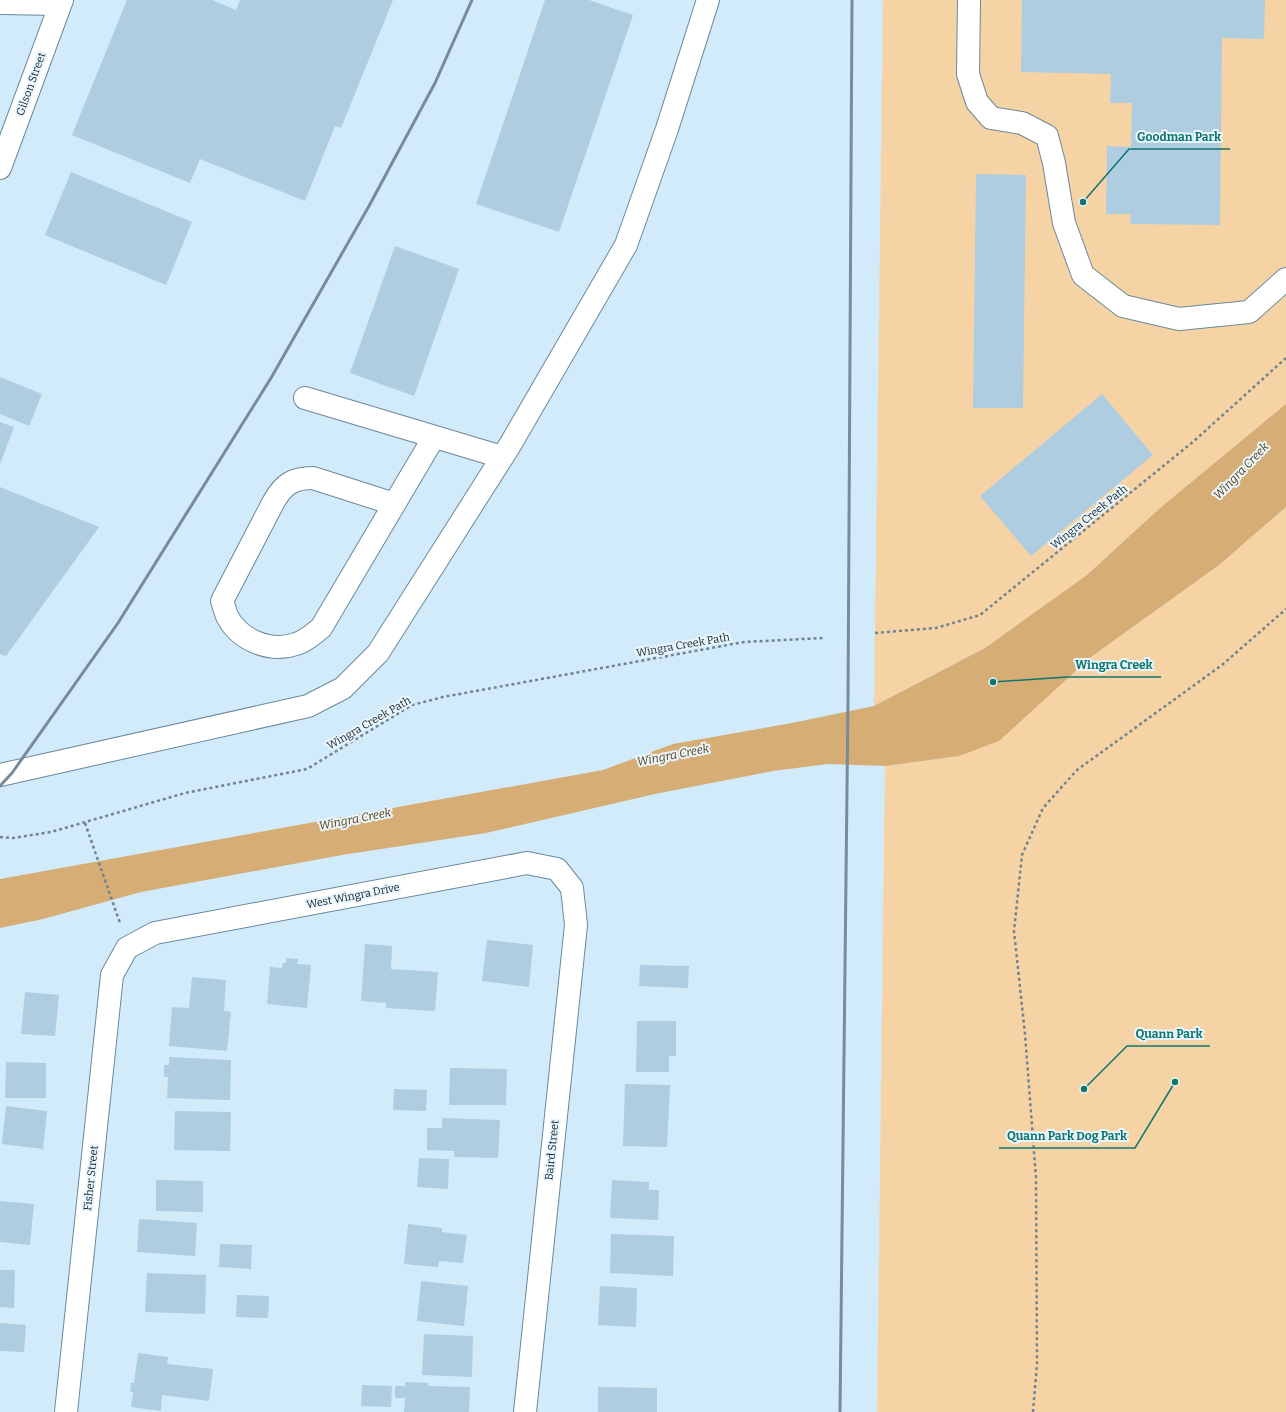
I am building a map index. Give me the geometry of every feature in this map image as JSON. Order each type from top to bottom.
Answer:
[{"type":"street","points":[[0,775],[308,706],[343,688],[378,653],[502,457],[626,245],[667,129],[708,0]]},
{"type":"street","points":[[968,0],[968,74],[977,102],[991,118],[1022,123],[1047,136],[1054,162],[1064,223],[1083,275],[1123,306],[1179,319],[1249,312],[1286,279]]},
{"type":"street","points":[[0,3],[61,2]]},
{"type":"street","name":"Gilson Street","points":[[0,168],[61,2]]},
{"type":"street","points":[[305,398],[502,457]]},
{"type":"street","points":[[394,504],[313,478],[301,478],[289,483],[280,491],[274,501],[222,601],[228,616],[237,629],[249,639],[264,646],[280,647],[295,644],[309,638],[321,628],[434,437]]},
{"type":"street","name":"West Wingra Drive","points":[[128,948],[155,933],[527,863],[557,870],[572,888]]},
{"type":"street","name":"Baird Street","points":[[525,1412],[576,926],[572,888]]},
{"type":"street","name":"Fisher Street","points":[[66,1412],[112,975],[128,948]]},
{"type":"path","name":"Wingra Creek Path","points":[[875,633],[936,628],[980,615],[1194,441],[1286,358]]},
{"type":"path","points":[[1033,1412],[1037,1364],[1036,1178],[1025,1034],[1014,931],[1022,855],[1043,808],[1077,770],[1222,664],[1286,609]]},
{"type":"path","name":"Wingra Creek Path","points":[[0,837],[12,838],[51,832],[185,793],[307,769],[412,705],[443,697],[744,642],[824,638]]},
{"type":"path","points":[[85,823],[118,916]]},
{"type":"shaded area","points":[[883,0],[1286,0],[1286,404],[1160,508],[1087,575],[985,648],[874,706]]},
{"type":"shaded area","points":[[1286,507],[1286,1412],[877,1412],[885,766],[959,756],[1091,657],[1219,565]]},
{"type":"water","name":"Wingra Creek","points":[[1286,404],[1286,507],[1219,565],[1091,657],[999,741],[959,756],[885,766],[828,764],[773,771],[655,794],[486,833],[342,855],[141,892],[43,919],[0,928],[0,879],[603,770],[673,744],[792,723],[874,706],[985,648],[1087,575],[1160,508]]},
{"type":"building","points":[[127,0],[212,0],[236,10],[240,0],[393,0],[341,128],[335,126],[305,201],[200,159],[190,183],[72,135]]},
{"type":"building","points":[[545,0],[589,0],[633,15],[559,232],[476,204]]},
{"type":"building","points":[[1022,0],[1265,0],[1264,39],[1222,38],[1220,225],[1130,224],[1131,214],[1106,214],[1107,146],[1131,147],[1132,103],[1110,103],[1111,74],[1021,72]]},
{"type":"building","points":[[71,172],[192,222],[166,285],[45,235]]},
{"type":"building","points":[[976,174],[1026,175],[1023,408],[973,408]]},
{"type":"building","points":[[395,246],[459,269],[414,396],[350,373]]},
{"type":"building","points":[[0,377],[42,394],[29,426],[0,414]]},
{"type":"building","points":[[1102,394],[1153,455],[1031,556],[980,496]]},
{"type":"building","points":[[0,422],[14,427],[0,464]]},
{"type":"building","points":[[0,487],[99,527],[6,656],[0,654]]},
{"type":"building","points":[[487,940],[533,945],[529,987],[482,981]]},
{"type":"building","points":[[365,944],[392,946],[391,969],[438,972],[435,1011],[386,1008],[386,1003],[361,1001]]},
{"type":"building","points":[[286,958],[298,959],[297,964],[311,965],[307,1008],[267,1004],[270,967],[282,968],[283,963],[286,963]]},
{"type":"building","points":[[640,965],[689,966],[688,988],[639,986]]},
{"type":"building","points":[[192,977],[226,980],[224,1011],[231,1012],[227,1051],[169,1046],[172,1007],[189,1008]]},
{"type":"building","points":[[25,992],[59,995],[55,1036],[21,1034]]},
{"type":"building","points":[[637,1021],[676,1021],[676,1056],[669,1056],[669,1072],[636,1072]]},
{"type":"building","points":[[169,1057],[231,1060],[230,1100],[167,1098],[168,1077],[164,1077],[164,1065],[169,1065]]},
{"type":"building","points":[[6,1062],[46,1063],[46,1098],[5,1098]]},
{"type":"building","points":[[450,1068],[507,1069],[506,1105],[449,1105]]},
{"type":"building","points":[[625,1084],[670,1085],[667,1147],[623,1146]]},
{"type":"building","points":[[394,1089],[427,1090],[426,1111],[393,1110]]},
{"type":"building","points":[[6,1106],[47,1111],[43,1149],[2,1144]]},
{"type":"building","points":[[175,1111],[231,1112],[230,1151],[174,1150]]},
{"type":"building","points":[[442,1118],[500,1120],[498,1158],[454,1157],[454,1151],[427,1150],[427,1128],[442,1128]]},
{"type":"building","points":[[419,1158],[449,1159],[448,1189],[417,1187]]},
{"type":"building","points":[[156,1180],[203,1181],[203,1212],[156,1211]]},
{"type":"building","points":[[612,1180],[649,1182],[649,1190],[659,1190],[658,1220],[610,1218]]},
{"type":"building","points":[[0,1201],[34,1204],[30,1245],[0,1242]]},
{"type":"building","points":[[139,1219],[197,1223],[195,1256],[137,1252]]},
{"type":"building","points":[[408,1224],[442,1228],[442,1232],[467,1235],[463,1263],[439,1261],[438,1267],[404,1264]]},
{"type":"building","points":[[611,1234],[674,1236],[673,1276],[610,1273]]},
{"type":"building","points":[[220,1244],[252,1245],[251,1269],[219,1267]]},
{"type":"building","points":[[0,1270],[15,1270],[14,1308],[0,1307]]},
{"type":"building","points":[[147,1273],[206,1275],[205,1314],[145,1312]]},
{"type":"building","points":[[421,1281],[468,1286],[464,1326],[417,1321]]},
{"type":"building","points":[[600,1286],[637,1288],[636,1327],[598,1325]]},
{"type":"building","points":[[237,1295],[269,1296],[268,1318],[236,1317]]},
{"type":"building","points":[[0,1323],[26,1325],[24,1352],[0,1351]]},
{"type":"building","points":[[424,1334],[473,1336],[472,1377],[422,1375]]},
{"type":"building","points":[[138,1353],[168,1357],[167,1364],[213,1369],[209,1401],[162,1395],[161,1411],[131,1407],[133,1392],[130,1392],[131,1383],[134,1383]]},
{"type":"building","points":[[405,1382],[429,1383],[428,1386],[470,1387],[469,1412],[404,1412],[405,1398],[395,1398],[395,1386],[405,1386]]},
{"type":"building","points":[[362,1385],[392,1386],[391,1407],[361,1406]]},
{"type":"building","points":[[598,1387],[657,1388],[657,1412],[598,1412]]},
{"type":"railway","points":[[0,786],[12,773],[118,623],[271,378],[369,206],[435,83],[472,0]]},
{"type":"railway","points":[[840,1412],[848,701],[852,0]]},
{"type":"place","name":"Goodman Park","points":[[1083,202]]},
{"type":"place","name":"Wingra Creek","points":[[993,682]]},
{"type":"place","name":"Quann Park Dog Park","points":[[1175,1082]]},
{"type":"place","name":"Quann Park","points":[[1084,1089]]}]
